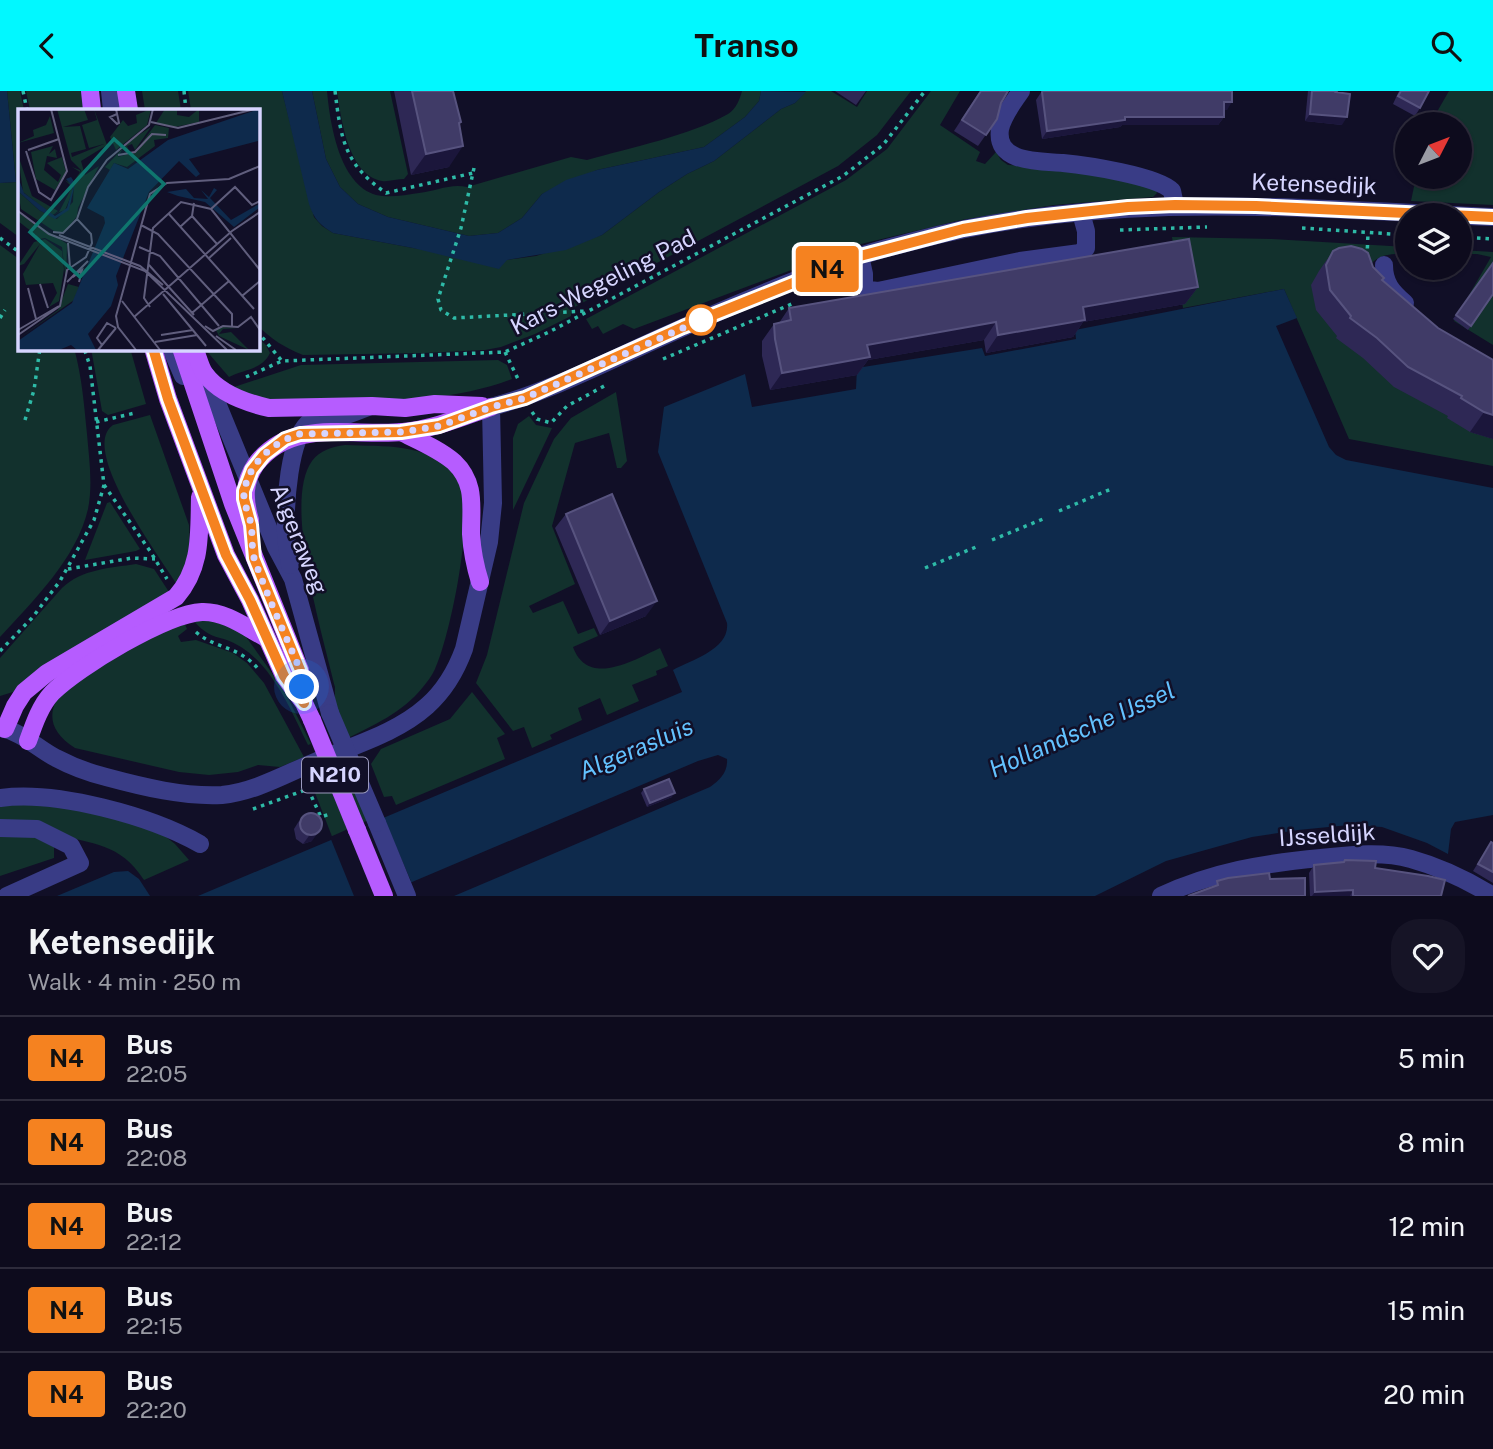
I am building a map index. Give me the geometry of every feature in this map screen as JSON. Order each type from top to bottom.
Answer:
[{"type":"main road","points":[[90,91],[92,109]]},
{"type":"main road","points":[[126,91],[129,109]]},
{"type":"main road","name":"N210","points":[[154,350],[168,399],[226,555],[250,600],[284,676],[304,703],[312,720],[384,896]]},
{"type":"main road","name":"N210","points":[[182,350],[254,558],[300,670],[304,703]]},
{"type":"main road","name":"Algeraweg","points":[[195,350],[205,374]]},
{"type":"main road","points":[[205,374],[234,396],[269,408],[405,408],[435,404],[491,407]]},
{"type":"main road","points":[[254,558],[251,525],[244,499],[248,479],[258,462],[285,439],[300,434],[401,432],[439,426],[491,407]]},
{"type":"main road","points":[[401,432],[442,453],[466,477],[472,499],[473,562],[480,582]]},
{"type":"main road","points":[[3,728],[24,692],[47,673],[176,597],[187,584],[194,569],[199,541],[200,487]]},
{"type":"main road","points":[[28,741],[41,708],[66,681],[85,667],[160,625],[185,615],[203,612],[220,615],[266,638]]},
{"type":"street","points":[[110,91],[112,109]]},
{"type":"street","points":[[1021,91],[1004,118],[1000,131],[1001,141],[1011,154],[1032,163],[1062,163],[1163,183],[1172,191],[1175,205]]},
{"type":"street","name":"Ketensedijk","points":[[491,407],[525,398],[683,327],[860,256],[963,229],[1027,218],[1128,207],[1175,205],[1493,216]]},
{"type":"street","points":[[860,256],[864,287],[878,291],[972,270],[1080,253],[1086,248],[1086,231],[1081,213]]},
{"type":"street","points":[[1384,265],[1384,277],[1393,293],[1420,315]]},
{"type":"street","name":"N210","points":[[172,350],[216,453]]},
{"type":"street","name":"Algeraweg","points":[[205,374],[276,547],[293,579],[330,713],[407,896]]},
{"type":"street","points":[[293,579],[285,536],[286,508],[290,471],[300,434],[310,421],[343,416],[372,406]]},
{"type":"street","points":[[3,728],[56,758],[104,776],[184,793],[222,795],[242,791],[389,730],[426,708],[440,694],[458,664],[489,542],[493,503],[491,407]]},
{"type":"street","points":[[0,798],[57,799],[124,813],[200,844]]},
{"type":"street","points":[[0,828],[37,829],[71,846],[80,863],[7,896]]},
{"type":"street","name":"IJsseldijk","points":[[1161,896],[1182,886],[1233,870],[1292,860],[1370,855],[1409,858],[1472,882],[1493,896]]},
{"type":"path","points":[[23,91],[27,109]]},
{"type":"path","points":[[184,91],[186,109]]},
{"type":"path","points":[[335,91],[341,138],[356,167],[369,182],[386,193],[473,173]]},
{"type":"path","name":"Kars-Wegeling Pad","points":[[246,377],[282,361],[505,352],[843,176],[883,145],[925,91]]},
{"type":"path","points":[[474,167],[461,228],[438,299],[440,310],[454,318],[588,311]]},
{"type":"path","points":[[0,238],[18,251]]},
{"type":"path","points":[[1472,238],[1493,239]]},
{"type":"path","points":[[0,318],[5,310]]},
{"type":"path","points":[[259,333],[282,361]]},
{"type":"path","points":[[25,420],[34,390],[40,350]]},
{"type":"path","points":[[0,652],[32,618],[68,569],[94,520],[104,485],[90,366],[85,350]]},
{"type":"path","points":[[96,422],[135,413]]},
{"type":"path","points":[[1059,511],[1111,489]]},
{"type":"path","points":[[992,540],[1043,519]]},
{"type":"path","points":[[925,568],[976,547]]},
{"type":"path","points":[[68,569],[132,558],[155,559]]},
{"type":"path","points":[[308,789],[319,815],[321,817],[330,814]]},
{"type":"green space","points":[[7,91],[20,91],[24,109],[18,109],[18,236],[0,223],[0,183],[16,182]]},
{"type":"green space","points":[[26,91],[84,91],[87,109],[30,109]]},
{"type":"green space","points":[[142,91],[178,91],[181,109],[145,109]]},
{"type":"green space","points":[[188,91],[282,91],[314,217],[322,226],[333,233],[413,248],[507,260],[536,256],[602,235],[659,192],[714,161],[781,109],[795,103],[806,91],[831,91],[857,107],[867,91],[911,91],[877,135],[838,166],[571,309],[571,316],[501,347],[424,353],[303,355],[278,343],[259,327],[259,109],[191,109]]},
{"type":"green space","points":[[312,91],[327,91],[334,135],[345,166],[353,179],[363,189],[376,195],[398,196],[449,187],[467,187],[571,157],[587,160],[660,140],[713,122],[728,114],[737,104],[742,91],[761,91],[759,101],[745,117],[704,147],[597,170],[542,194],[522,218],[498,233],[469,236],[388,217],[358,204],[340,187],[326,159]]},
{"type":"green space","points":[[337,91],[390,91],[408,174],[404,179],[382,181],[370,177],[361,168],[348,144]]},
{"type":"green space","points":[[931,91],[960,91],[940,125],[980,152],[976,161],[985,164],[996,152],[1008,165],[1059,168],[1132,180],[1155,189],[1157,193],[1153,197],[1054,205],[961,220],[861,244],[634,329],[623,324],[603,334],[598,326],[592,329],[586,319],[846,180],[887,149]]},
{"type":"green space","points":[[1449,91],[1493,91],[1493,205],[1411,201],[1414,189],[1472,189],[1472,112],[1437,112]]},
{"type":"green space","points":[[1172,237],[1272,239],[1395,246],[1395,254],[1383,256],[1370,265],[1375,284],[1493,368],[1493,466],[1349,439],[1284,289],[1183,308]]},
{"type":"green space","points":[[0,245],[18,258],[18,350],[74,350],[82,391],[90,481],[88,509],[74,545],[52,578],[0,637]]},
{"type":"green space","points":[[1472,251],[1493,252],[1493,345],[1454,321],[1491,257],[1472,254]]},
{"type":"green space","points":[[259,339],[266,345],[270,353],[267,359],[229,377],[206,350],[259,350]]},
{"type":"green space","points":[[91,350],[131,350],[146,404],[108,415],[102,411]]},
{"type":"green space","points":[[498,360],[507,365],[512,379],[484,388],[426,398],[277,401],[255,397],[234,387],[301,365]]},
{"type":"green space","points":[[616,392],[627,461],[621,468],[617,468],[609,433],[575,443],[552,526],[575,584],[529,606],[533,613],[563,601],[578,634],[594,628],[598,636],[573,647],[580,659],[589,666],[600,668],[625,664],[660,648],[668,666],[656,671],[657,675],[632,685],[639,701],[607,715],[600,698],[578,708],[582,720],[550,735],[552,739],[532,748],[524,727],[513,731],[476,683],[487,655],[524,503],[554,439],[571,418]]},
{"type":"green space","points":[[150,415],[189,525],[190,554],[177,585],[126,504],[106,456],[105,438],[113,425]]},
{"type":"green space","points":[[529,416],[536,425],[552,428],[513,510],[513,438],[518,424]]},
{"type":"green space","points":[[345,445],[403,448],[417,451],[443,463],[455,473],[462,487],[465,510],[455,600],[434,672],[406,704],[387,718],[344,740],[335,708],[335,687],[308,571],[301,507],[304,481],[312,461],[327,450]]},
{"type":"green space","points":[[110,502],[140,549],[85,560],[107,503]]},
{"type":"green space","points":[[136,564],[154,569],[169,592],[35,674],[13,692],[0,696],[0,658],[62,588],[87,573]]},
{"type":"green space","points":[[191,618],[211,618],[244,634],[284,690],[311,744],[308,745],[281,692],[253,656],[241,647],[205,631]]},
{"type":"green space","points":[[183,620],[187,629],[178,636],[181,642],[196,640],[233,653],[247,663],[264,683],[304,757],[280,767],[258,765],[238,772],[209,775],[179,772],[75,748],[59,734],[52,719],[53,711],[66,686]]},
{"type":"green space","points":[[472,692],[505,734],[497,738],[505,759],[396,805],[392,796],[384,797],[371,764],[381,749],[450,719]]},
{"type":"green space","points":[[356,760],[383,818],[333,839],[310,780]]},
{"type":"green space","points":[[16,803],[73,809],[114,817],[160,832],[189,860],[144,880],[135,868],[115,852],[93,843],[54,834],[54,858],[0,876],[0,805]]},
{"type":"water","points":[[0,91],[7,91],[16,182],[0,183]]},
{"type":"water","points":[[282,91],[312,91],[326,159],[340,187],[358,204],[388,217],[469,236],[498,233],[522,218],[542,194],[566,180],[597,170],[704,147],[745,117],[759,101],[761,91],[806,92],[795,103],[781,109],[714,161],[659,192],[602,235],[566,250],[507,260],[499,269],[413,248],[333,233],[324,227],[315,218],[309,204]]},
{"type":"water","points":[[1284,289],[1297,318],[1276,326],[1329,447],[1336,455],[1346,460],[1493,488],[1493,815],[1455,822],[1451,829],[1448,854],[1427,843],[1382,827],[1349,825],[1252,837],[1166,861],[1095,896],[454,896],[710,787],[726,768],[727,759],[718,755],[698,761],[379,896],[198,896],[682,692],[673,670],[716,647],[726,632],[727,623],[658,452],[664,407],[745,374],[752,407],[856,389],[857,368],[982,348],[985,356],[1076,339],[1075,330]]},
{"type":"water","points":[[128,871],[139,879],[150,896],[57,896],[114,872]]},
{"type":"pier","points":[[382,814],[413,886],[388,896],[354,896],[330,837]]},
{"type":"building","points":[[412,91],[453,91],[461,122],[463,146],[426,154]]},
{"type":"building","points":[[981,91],[1008,91],[1001,103],[997,119],[986,135],[962,120]]},
{"type":"building","points":[[1043,91],[1232,91],[1232,102],[1224,102],[1224,117],[1125,117],[1125,120],[1047,131]]},
{"type":"building","points":[[1312,91],[1350,94],[1347,117],[1310,114]]},
{"type":"building","points":[[1401,91],[1429,91],[1420,108],[1398,96]]},
{"type":"building","points":[[1189,239],[1198,287],[1083,307],[1085,320],[998,335],[996,322],[867,345],[870,357],[782,373],[774,324],[791,320],[789,308]]},
{"type":"building","points":[[1351,246],[1368,253],[1373,267],[1384,278],[1382,280],[1438,328],[1493,360],[1493,415],[1408,367],[1377,338],[1350,318],[1330,290],[1326,265],[1333,251]]},
{"type":"building","points":[[1493,263],[1493,294],[1471,326],[1456,315]]},
{"type":"building","points":[[612,494],[657,601],[610,621],[566,514]]},
{"type":"building","points":[[669,779],[675,793],[650,803],[644,789]]},
{"type":"building","points":[[311,813],[319,816],[322,824],[319,832],[311,835],[303,832],[300,824],[303,816]]},
{"type":"building","points":[[1491,842],[1493,843],[1493,872],[1478,864]]},
{"type":"building","points":[[1345,860],[1376,861],[1375,868],[1445,880],[1441,896],[1353,896],[1353,890],[1315,892],[1314,865]]},
{"type":"building","points":[[1269,873],[1270,879],[1305,878],[1305,896],[1188,896],[1218,885],[1217,881]]},
{"type":"bus line","name":"N4","points":[[154,350],[168,399],[226,555],[250,600],[284,676],[304,703],[300,670],[254,558],[251,525],[244,499],[244,491],[252,470],[264,455],[285,439],[300,434],[401,432],[439,426],[525,398],[683,327],[860,256],[963,229],[1027,218],[1128,207],[1175,205],[1493,217]]},
{"type":"route","points":[[302,687],[300,670],[254,558],[251,525],[244,499],[244,491],[252,470],[264,455],[276,444],[300,434],[401,432],[439,426],[525,398],[701,320]]},
{"type":"water label","name":"Hollandsche IJssel","points":[[1082,730]]},
{"type":"water label","name":"Algerasluis","points":[[636,749]]}]
